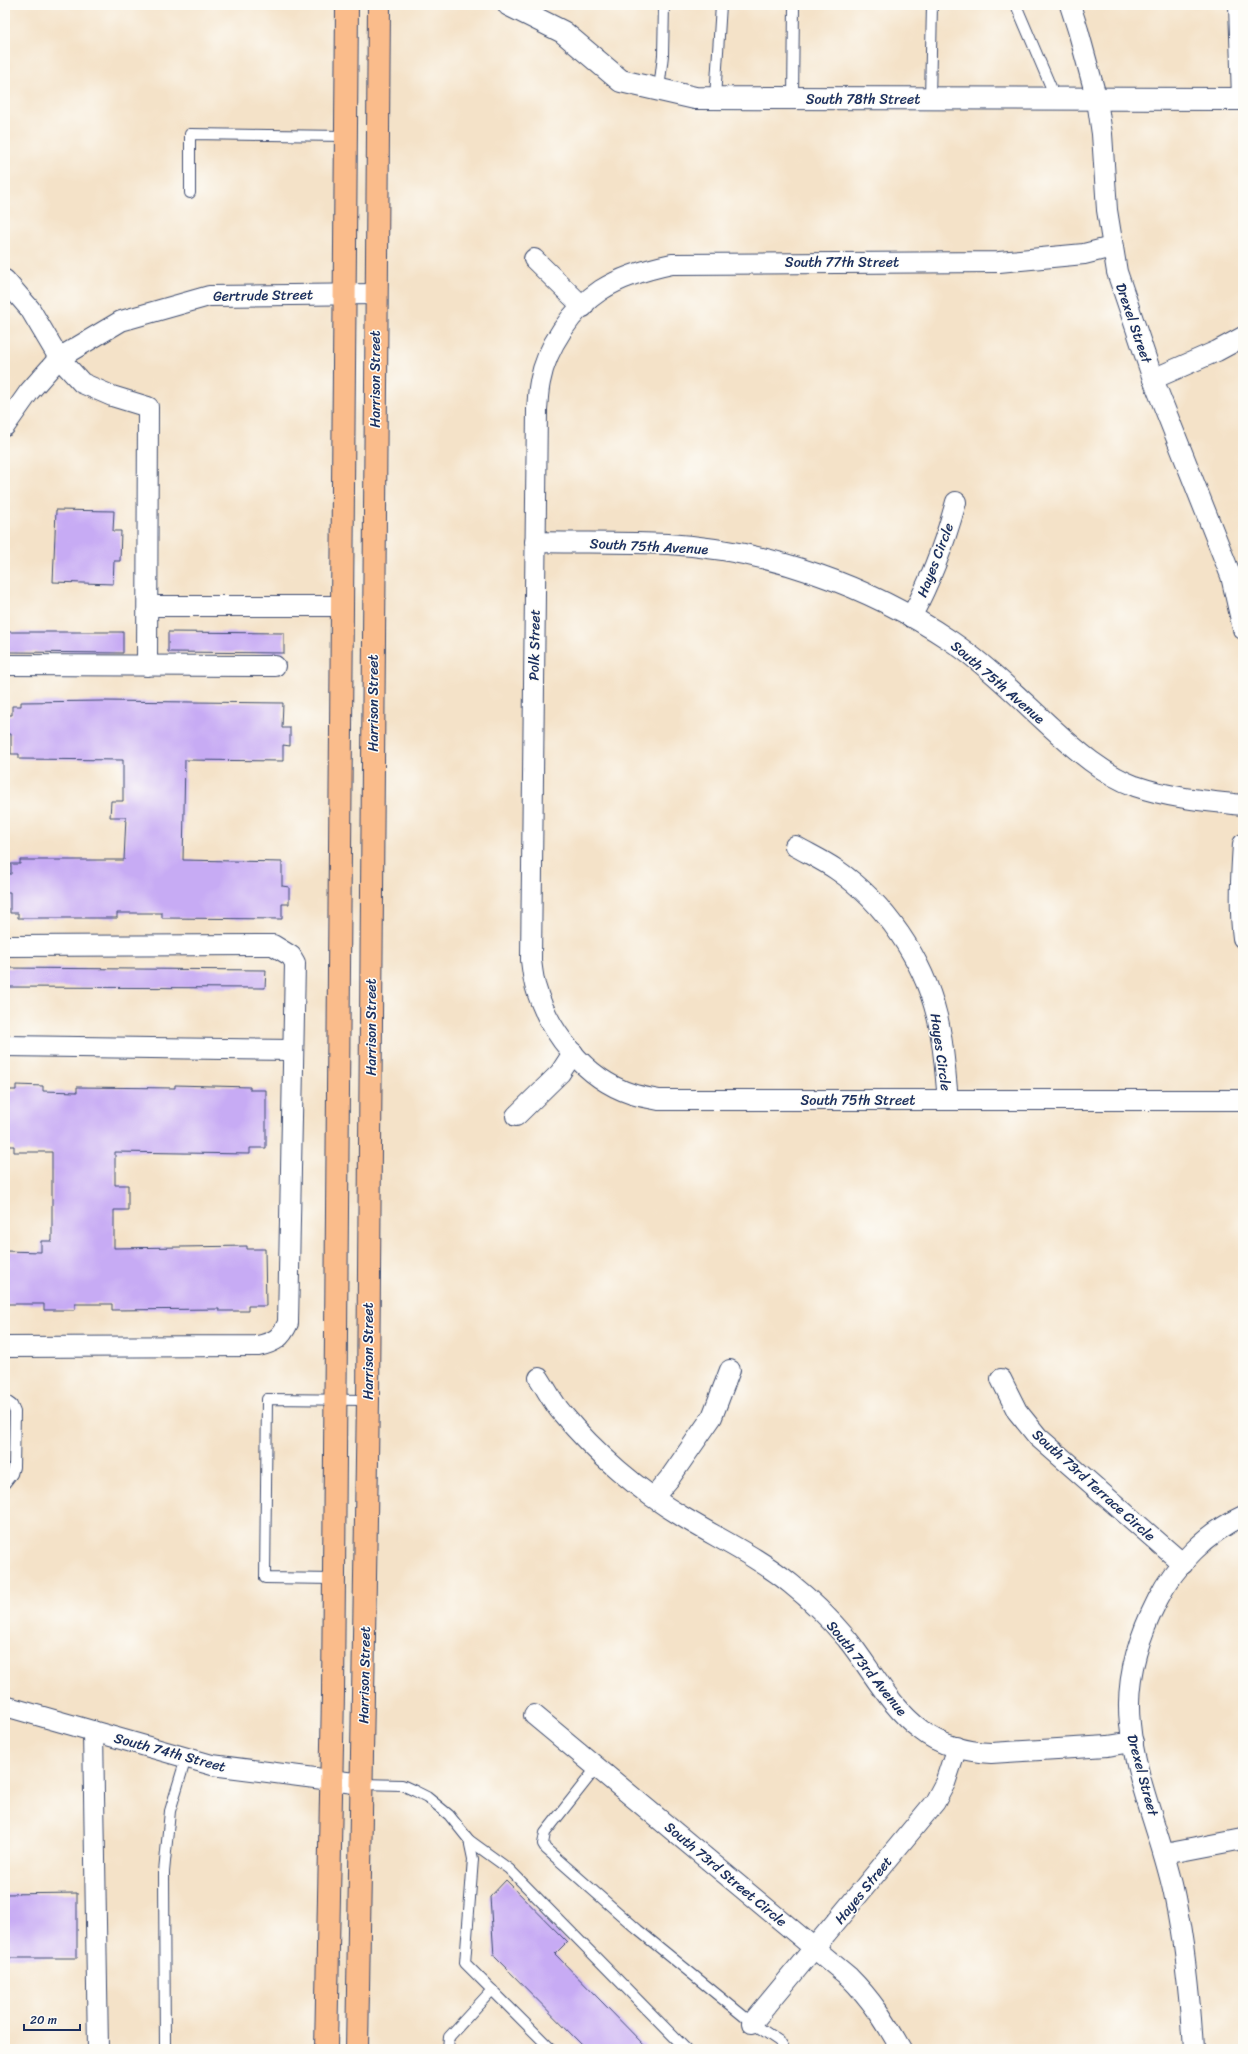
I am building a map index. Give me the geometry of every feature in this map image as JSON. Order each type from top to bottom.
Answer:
[{"type":"main road","points":[[326,2049],[336,1399],[347,5]]},
{"type":"main road","name":"Harrison Street","points":[[357,2049],[368,1400],[379,5]]},
{"type":"street","name":"Drexel Street","points":[[1070,5],[1097,100],[1112,247],[1126,304],[1153,379],[1240,597],[1243,629]]},
{"type":"street","points":[[1239,5],[1242,100]]},
{"type":"street","name":"South 78th Street","points":[[520,8],[563,32],[621,81],[696,98],[1242,100]]},
{"type":"street","name":"South 77th Street","points":[[582,307],[600,291],[613,283],[647,269],[672,264],[999,262],[1084,254],[1112,247]]},
{"type":"street","points":[[534,259],[582,307]]},
{"type":"street","points":[[5,280],[30,309],[59,358],[82,383],[112,396],[148,408],[147,666]]},
{"type":"street","name":"Gertrude Street","points":[[5,426],[29,392],[59,358],[121,321],[209,296],[376,294]]},
{"type":"street","name":"Polk Street","points":[[572,1052],[563,1043],[543,1008],[535,984],[531,960],[536,409],[540,382],[546,360],[567,322],[582,307]]},
{"type":"street","points":[[1153,379],[1217,351],[1243,337]]},
{"type":"street","name":"Hayes Circle","points":[[911,617],[923,594],[944,545],[956,502]]},
{"type":"street","name":"South 75th Avenue","points":[[535,542],[668,544],[744,554],[827,578],[893,606],[951,641],[977,660],[1076,750],[1110,774],[1134,785],[1161,794],[1243,805]]},
{"type":"street","points":[[148,606],[343,606]]},
{"type":"street","points":[[5,665],[275,666]]},
{"type":"street","points":[[1243,844],[1240,917],[1243,938]]},
{"type":"street","name":"Hayes Circle","points":[[795,846],[837,870],[860,888],[887,917],[906,945],[926,984],[937,1015],[942,1041],[948,1100]]},
{"type":"street","points":[[5,946],[273,945],[291,956],[295,963],[288,1323],[282,1335],[270,1343],[258,1346],[5,1347]]},
{"type":"street","points":[[5,1046],[293,1050]]},
{"type":"street","points":[[516,1116],[560,1073],[572,1052]]},
{"type":"street","name":"South 75th Street","points":[[572,1052],[596,1075],[611,1084],[631,1094],[659,1100],[1243,1100]]},
{"type":"street","points":[[654,1497],[669,1479],[712,1417],[730,1370]]},
{"type":"street","name":"South 73rd Avenue","points":[[539,1378],[562,1413],[591,1444],[629,1479],[681,1516],[760,1561],[791,1584],[847,1639],[892,1702],[907,1719],[938,1742],[981,1753],[1108,1746],[1133,1742]]},
{"type":"street","name":"South 73rd Terrace Circle","points":[[1001,1379],[1018,1411],[1038,1437],[1183,1564]]},
{"type":"street","name":"Drexel Street","points":[[1193,2049],[1185,1961],[1176,1899],[1138,1765],[1130,1723],[1130,1690],[1137,1646],[1145,1624],[1162,1590],[1183,1564],[1202,1544],[1220,1530],[1243,1516]]},
{"type":"street","name":"South 74th Street","points":[[5,1706],[186,1758],[219,1766],[362,1784]]},
{"type":"street","name":"South 73rd Street Circle","points":[[534,1715],[849,1977],[868,1995],[901,2049]]},
{"type":"street","points":[[93,1731],[98,2049]]},
{"type":"street","name":"Hayes Street","points":[[752,2023],[934,1802],[945,1783],[957,1747]]},
{"type":"street","points":[[1164,1854],[1243,1839]]},
{"type":"lane","points":[[659,90],[663,55],[664,5]]},
{"type":"lane","points":[[715,98],[721,5]]},
{"type":"lane","points":[[793,99],[794,5]]},
{"type":"lane","points":[[930,99],[932,5]]},
{"type":"lane","points":[[1016,5],[1057,100]]},
{"type":"lane","points":[[190,193],[190,134],[346,136]]},
{"type":"lane","points":[[334,1579],[265,1578],[267,1399],[368,1400]]},
{"type":"lane","points":[[5,1400],[12,1405],[15,1412],[14,1467],[12,1474],[5,1483]]},
{"type":"lane","points":[[165,2049],[164,1872],[170,1812],[186,1758]]},
{"type":"lane","points":[[597,1767],[545,1833],[543,1844],[546,1849],[638,1930],[752,2023],[779,2042],[784,2049]]},
{"type":"lane","points":[[362,1784],[402,1786],[427,1797],[449,1815],[469,1840],[509,1869],[686,2049]]},
{"type":"lane","points":[[469,1840],[473,1859],[465,1962],[551,2049]]},
{"type":"lane","points":[[448,2049],[449,2037],[492,1990]]},
{"type":"building","points":[[56,510],[114,511],[113,531],[121,531],[120,561],[114,561],[113,584],[53,582]]},
{"type":"building","points":[[8,632],[123,632],[123,653],[8,652]]},
{"type":"building","points":[[168,632],[284,633],[284,653],[168,652]]},
{"type":"building","points":[[103,701],[283,703],[282,728],[290,728],[290,746],[283,745],[283,761],[185,760],[183,860],[282,862],[282,886],[289,887],[289,904],[282,904],[282,919],[162,918],[162,913],[117,913],[117,918],[18,918],[18,913],[10,913],[10,892],[5,892],[5,874],[11,874],[11,864],[20,864],[20,860],[124,860],[126,817],[110,817],[111,801],[123,801],[123,760],[19,759],[19,754],[11,754],[11,734],[5,734],[5,715],[12,715],[12,706],[21,706],[21,702]]},
{"type":"building","points":[[5,968],[266,970],[265,988],[5,987]]},
{"type":"building","points":[[16,1085],[43,1086],[43,1091],[77,1092],[77,1087],[175,1088],[175,1085],[250,1087],[250,1090],[266,1090],[266,1148],[250,1148],[250,1154],[115,1152],[115,1185],[128,1185],[128,1210],[114,1210],[114,1248],[247,1246],[247,1249],[265,1249],[266,1306],[248,1306],[248,1311],[219,1311],[219,1309],[112,1310],[112,1304],[75,1304],[75,1310],[44,1310],[44,1304],[5,1304],[5,1251],[41,1252],[41,1241],[52,1241],[52,1152],[14,1152],[14,1146],[5,1146],[5,1090],[16,1090]]},
{"type":"building","points":[[506,1880],[567,1942],[555,1954],[648,2049],[586,2049],[494,1956],[490,1897]]},
{"type":"building","points":[[77,1893],[77,1958],[5,1958],[5,1894]]}]
